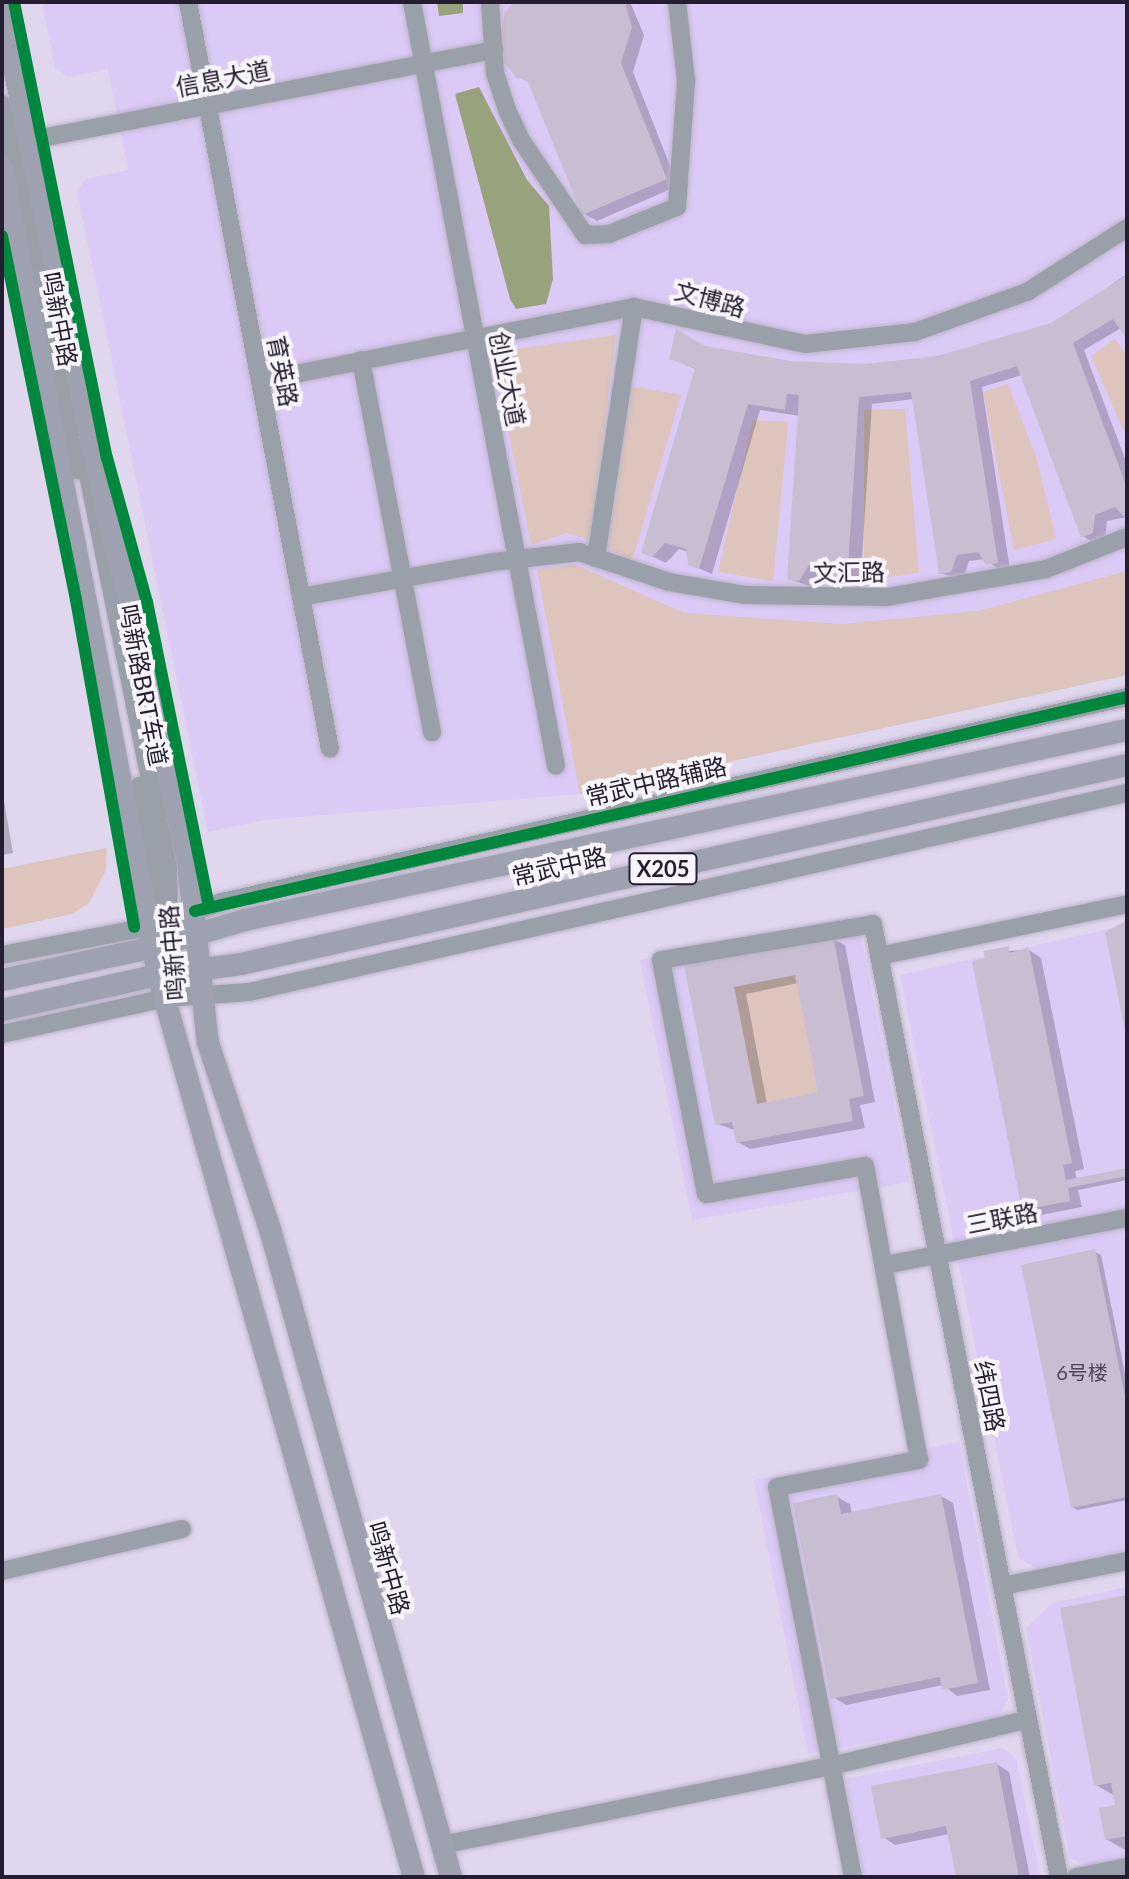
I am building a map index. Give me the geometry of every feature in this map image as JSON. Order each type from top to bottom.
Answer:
[{"type":"main road","name":"鸣新中路","points":[[2,10],[195,922],[200,996],[208,1043],[270,1229],[451,1877]]},
{"type":"main road","name":"鸣新中路","points":[[2,167],[10,244],[87,585],[103,708],[155,935],[158,975],[414,1877]]},
{"type":"main road","name":"常武中路","points":[[2,980],[195,922],[1127,730]]},
{"type":"main road","name":"常武中路","points":[[2,1010],[158,975],[198,970],[1127,765]]},
{"type":"main road","points":[[158,975],[200,996]]},
{"type":"street","name":"育英路","points":[[188,2],[330,749]]},
{"type":"street","name":"创业大道","points":[[412,2],[556,766]]},
{"type":"street","points":[[490,2],[495,73],[521,140],[585,235],[609,234],[677,207],[686,80],[677,2]]},
{"type":"street","name":"信息大道","points":[[31,140],[494,50]]},
{"type":"street","name":"鸣新路BRT车道","points":[[2,54],[168,869],[155,935]]},
{"type":"street","name":"鸣新路BRT车道","points":[[2,104],[112,644],[155,935]]},
{"type":"street","name":"文博路","points":[[260,381],[634,307],[805,344],[887,337],[975,314],[1027,292],[1127,228]]},
{"type":"street","points":[[596,558],[634,307]]},
{"type":"street","points":[[361,360],[432,732]]},
{"type":"street","name":"文汇路","points":[[301,597],[518,558],[570,552],[669,582],[746,595],[887,597],[1046,569],[1127,537]]},
{"type":"street","name":"常武中路辅路","points":[[195,922],[1127,697]]},
{"type":"street","points":[[2,1034],[166,998],[249,992],[1127,793]]},
{"type":"street","points":[[879,956],[1127,904]]},
{"type":"street","name":"纬四路","points":[[885,1265],[865,1166],[706,1194],[661,960],[873,924],[1059,1877]]},
{"type":"street","points":[[2,955],[155,935]]},
{"type":"street","name":"三联路","points":[[885,1265],[1127,1218]]},
{"type":"street","points":[[853,1877],[777,1487],[919,1460],[885,1265]]},
{"type":"street","points":[[2,1571],[182,1529]]},
{"type":"street","points":[[1002,1586],[1127,1561]]},
{"type":"street","points":[[442,1845],[831,1766],[1026,1720]]},
{"type":"street","points":[[1076,1877],[1127,1867]]},
{"type":"shaded area","points":[[42,2],[1127,2],[1127,675],[580,794],[263,820],[208,832],[77,191],[86,179],[128,170],[108,69],[69,77],[55,68]]},
{"type":"shaded area","points":[[437,2],[463,2],[463,13],[439,16]]},
{"type":"shaded area","points":[[479,87],[527,180],[549,206],[553,279],[546,304],[516,309],[510,299],[455,94]]},
{"type":"shaded area","points":[[616,335],[590,540],[567,533],[531,545],[493,352]]},
{"type":"shaded area","points":[[1115,339],[1127,356],[1127,438],[1091,356]]},
{"type":"shaded area","points":[[1008,384],[1036,457],[1056,539],[1014,550],[983,392]]},
{"type":"shaded area","points":[[631,386],[681,395],[632,561],[608,548]]},
{"type":"shaded area","points":[[905,409],[919,573],[864,580],[864,410]]},
{"type":"shaded area","points":[[753,420],[788,422],[773,581],[718,572]]},
{"type":"shaded area","points":[[574,564],[684,613],[843,624],[978,611],[1127,571],[1127,675],[580,794],[537,570]]},
{"type":"shaded area","points":[[107,848],[106,870],[89,903],[72,914],[2,929],[2,869]]},
{"type":"shaded area","points":[[857,915],[909,1182],[692,1220],[640,960]]},
{"type":"shaded area","points":[[1127,925],[1127,1552],[1038,1570],[1018,1557],[900,975]]},
{"type":"shaded area","points":[[795,975],[818,1092],[757,1104],[734,987]]},
{"type":"shaded area","points":[[959,1442],[1008,1700],[997,1718],[808,1754],[754,1480]]},
{"type":"shaded area","points":[[1127,1587],[1127,1861],[1090,1868],[1070,1858],[1026,1628],[1052,1603]]},
{"type":"shaded area","points":[[1003,1748],[1016,1758],[1040,1877],[863,1877],[845,1779]]},
{"type":"building","points":[[513,2],[625,2],[632,27],[621,63],[667,179],[582,215],[528,82],[516,77],[498,55],[504,14]]},
{"type":"building","points":[[1127,275],[1127,340],[1113,319],[1073,343],[1127,488],[1127,520],[1115,507],[1095,515],[1093,533],[1081,538],[1017,366],[970,381],[998,563],[986,565],[978,552],[957,555],[951,572],[939,574],[911,392],[859,397],[847,582],[835,581],[830,566],[809,565],[799,581],[787,580],[799,395],[787,394],[785,410],[748,404],[699,569],[688,565],[686,549],[665,543],[652,557],[641,553],[695,368],[669,359],[676,329],[705,346],[791,361],[864,364],[937,356],[1051,323]]},
{"type":"building","points":[[1127,920],[1127,1034],[1126,1035],[1105,932]]},
{"type":"building","points":[[833,936],[864,1096],[849,1099],[853,1121],[736,1143],[732,1122],[715,1125],[684,965]],"holes":[[[795,975],[818,1092],[757,1104],[734,987]]]},
{"type":"building","points":[[1009,946],[1009,953],[1029,948],[1072,1163],[1063,1165],[1066,1180],[1127,1168],[1127,1176],[1068,1188],[1070,1201],[1022,1210],[972,961],[985,958],[983,951]]},
{"type":"building","points":[[1095,1249],[1127,1406],[1127,1497],[1071,1508],[1021,1265]]},
{"type":"building","points":[[837,1494],[841,1514],[941,1494],[978,1683],[942,1690],[940,1677],[831,1699],[793,1503]]},
{"type":"building","points":[[1127,1595],[1127,1836],[1105,1840],[1099,1808],[1115,1805],[1111,1783],[1094,1786],[1060,1608]]},
{"type":"building","points":[[997,1762],[1019,1877],[956,1877],[946,1826],[881,1839],[871,1786]]},
{"type":"cycle path","points":[[14,2],[107,458],[147,602],[209,906]]},
{"type":"cycle path","points":[[2,236],[76,600],[134,927]]},
{"type":"cycle path","points":[[195,911],[1127,697]]}]
